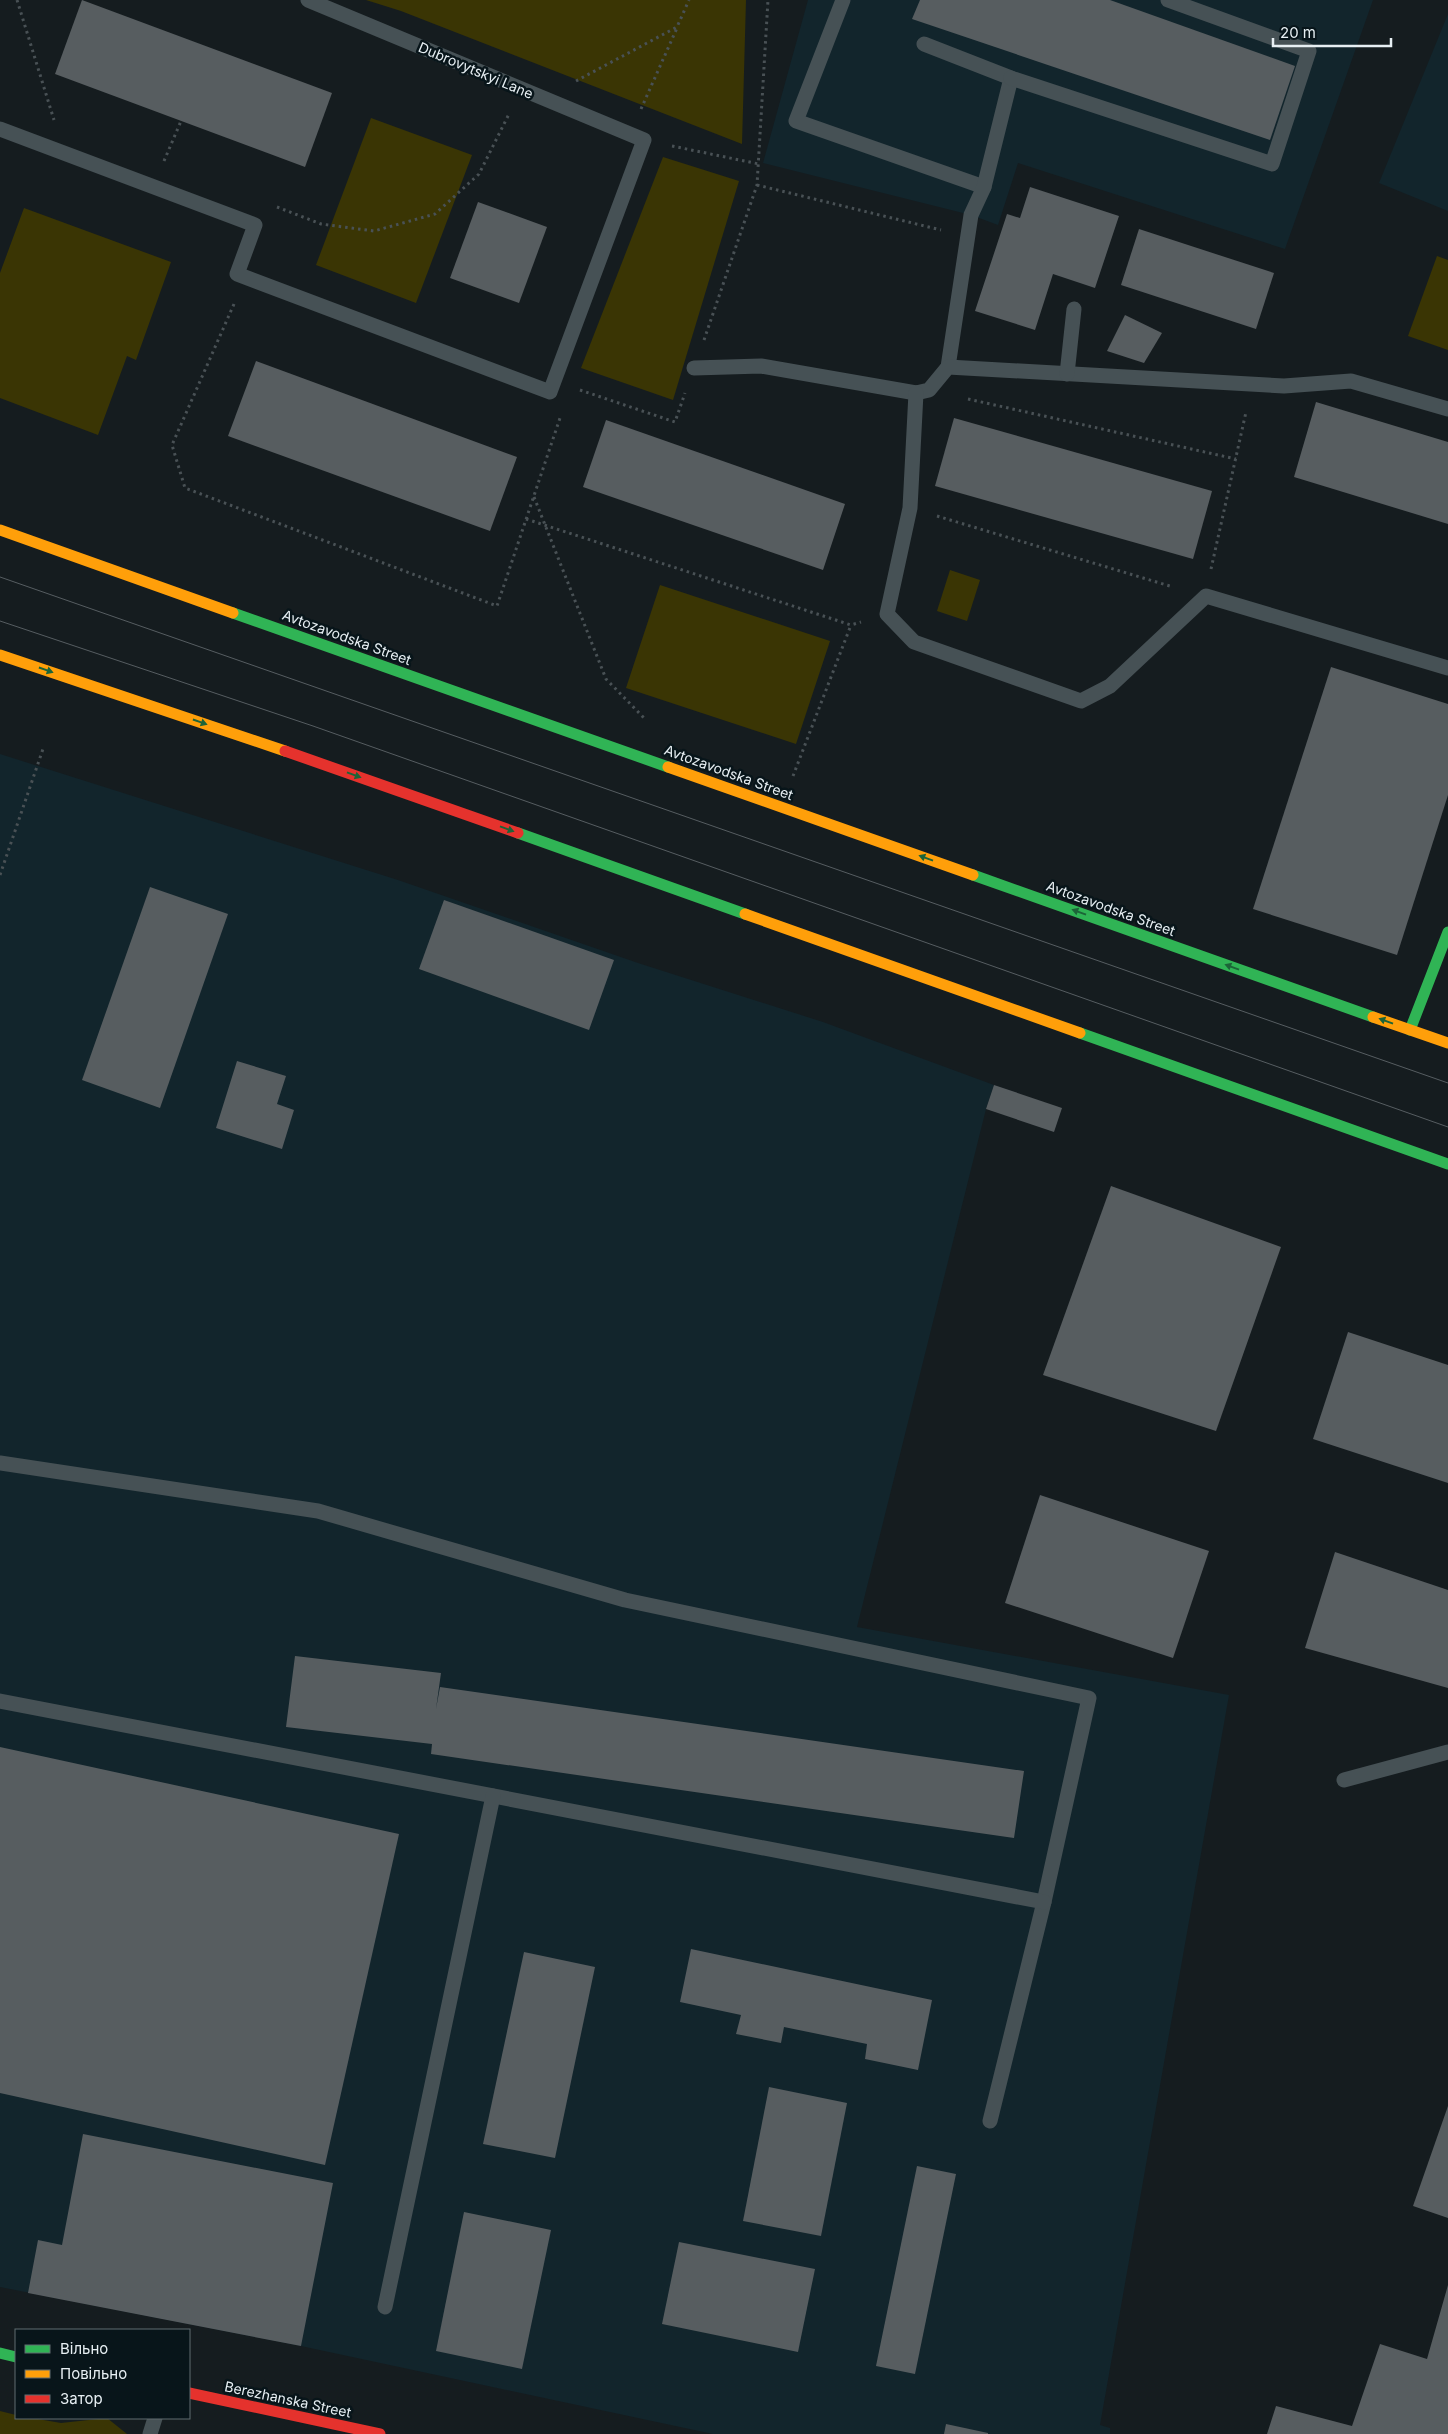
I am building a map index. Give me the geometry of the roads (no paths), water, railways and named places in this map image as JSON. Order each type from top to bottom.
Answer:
[{"type":"main road","name":"Avtozavodska Street","points":[[0,530],[1448,1043]]},
{"type":"main road","points":[[0,655],[320,763],[1448,1164]]},
{"type":"main road","points":[[1410,1030],[1448,932]]},
{"type":"main road","points":[[0,2353],[15,2357]]},
{"type":"main road","name":"Berezhanska Street","points":[[190,2393],[380,2434]]},
{"type":"lane","name":"Dubrovytskyi Lane","points":[[0,129],[255,225],[237,274],[245,278],[550,392],[638,137],[308,0]]},
{"type":"lane","points":[[843,0],[796,121],[984,187]]},
{"type":"lane","points":[[924,44],[1011,78],[1272,164],[1309,51],[1168,0]]},
{"type":"lane","points":[[1011,78],[984,187],[972,215],[948,367],[923,391],[910,508],[887,614],[914,642],[1081,701],[1110,686],[1206,596],[1448,668]]},
{"type":"lane","points":[[1067,374],[1074,309]]},
{"type":"lane","points":[[694,368],[761,366],[923,391]]},
{"type":"lane","points":[[948,367],[1284,386],[1351,381],[1448,409]]},
{"type":"lane","points":[[0,1463],[318,1511],[624,1600],[1089,1698],[1044,1902],[990,2121]]},
{"type":"lane","points":[[0,1701],[1044,1902]]},
{"type":"lane","points":[[1344,1780],[1448,1752]]},
{"type":"lane","points":[[385,2307],[493,1796]]},
{"type":"lane","points":[[150,2434],[155,2419]]},
{"type":"tram line","points":[[0,577],[1448,1083]]},
{"type":"tram line","points":[[0,621],[313,726],[1448,1127]]}]
